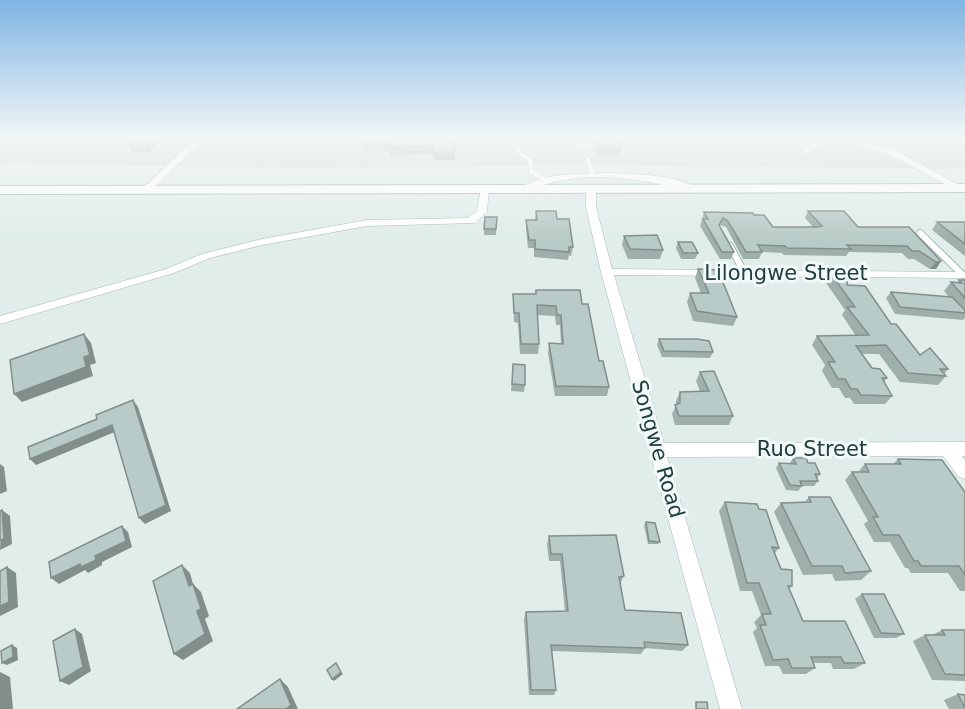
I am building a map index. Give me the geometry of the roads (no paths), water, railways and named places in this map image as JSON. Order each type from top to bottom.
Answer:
[{"type":"main road","points":[[0,190],[525,189],[591,181],[692,189],[962,188]]},
{"type":"street","points":[[146,190],[166,171]]},
{"type":"street","points":[[929,171],[962,188]]},
{"type":"street","points":[[525,189],[545,180],[591,181]]},
{"type":"street","name":"Songwe Road","points":[[591,181],[591,207],[607,272],[731,709]]},
{"type":"street","points":[[0,320],[170,271],[206,256],[262,242],[367,223],[471,221],[482,212],[484,189]]},
{"type":"street","name":"Lilongwe Street","points":[[607,272],[963,276]]},
{"type":"street","points":[[948,449],[965,472]]},
{"type":"street","name":"Ruo Street","points":[[659,450],[965,449]]},
{"type":"lane","points":[[531,171],[545,180]]},
{"type":"lane","points":[[590,171],[591,181]]},
{"type":"lane","points":[[920,233],[963,276]]},
{"type":"lane","points":[[726,238],[744,272]]}]
